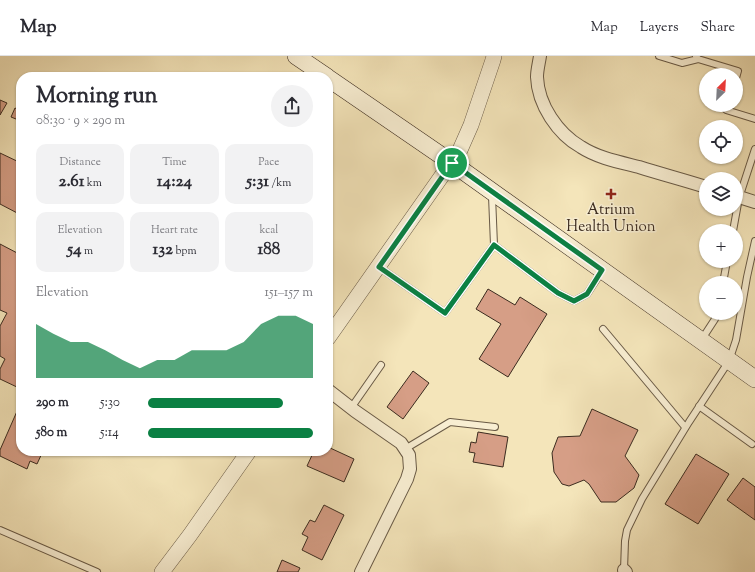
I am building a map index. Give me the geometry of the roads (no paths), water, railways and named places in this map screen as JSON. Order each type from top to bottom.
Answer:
[{"type":"main road","points":[[296,56],[320,72]]},
{"type":"main road","points":[[333,80],[452,163],[755,379]]},
{"type":"street","points":[[333,331],[460,150],[471,125],[494,56]]},
{"type":"street","points":[[540,56],[537,78],[541,98],[551,118],[572,141],[582,148],[604,157],[699,185]]},
{"type":"street","points":[[743,198],[755,202]]},
{"type":"street","points":[[333,394],[401,443],[409,455],[410,469],[407,479],[361,572]]},
{"type":"street","points":[[162,572],[245,456]]},
{"type":"lane","points":[[659,56],[682,63],[697,57],[729,68]]},
{"type":"lane","points":[[732,112],[755,119]]},
{"type":"lane","points":[[743,183],[755,149]]},
{"type":"lane","points":[[379,267],[445,313],[494,245],[492,192]]},
{"type":"lane","points":[[625,571],[625,541],[627,530],[642,499],[685,427],[729,361],[737,336],[755,241]]},
{"type":"lane","points":[[494,245],[558,293],[574,301],[587,294],[602,270]]},
{"type":"lane","points":[[701,340],[714,320]]},
{"type":"lane","points":[[603,329],[685,427]]},
{"type":"lane","points":[[351,408],[381,365]]},
{"type":"lane","points":[[699,406],[752,444]]},
{"type":"lane","points":[[406,449],[450,422],[495,427]]},
{"type":"lane","points":[[0,530],[97,572]]},
{"type":"place","name":"Atrium Health Union","points":[[611,194]]}]
